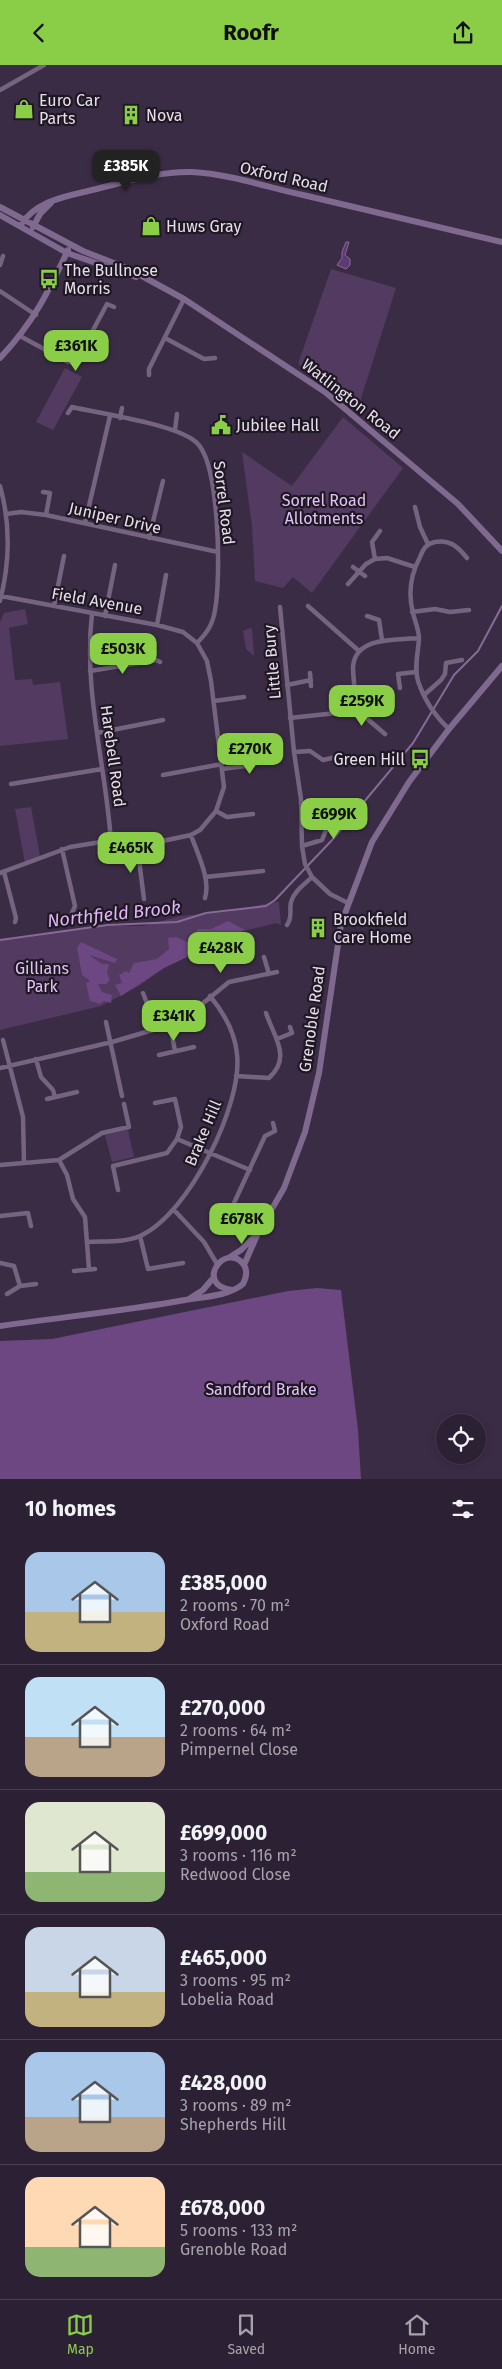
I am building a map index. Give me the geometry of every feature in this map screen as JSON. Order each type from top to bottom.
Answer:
[{"type":"street","points":[[0,90],[44,65]]},
{"type":"street","name":"Oxford Road","points":[[20,226],[25,219],[46,202],[146,176],[193,172],[239,180],[502,242]]},
{"type":"street","name":"Oxford Road","points":[[30,232],[40,214],[58,199]]},
{"type":"street","name":"Watlington Road","points":[[0,207],[71,245],[129,269],[168,289],[341,404],[458,503],[502,551]]},
{"type":"street","name":"Watlington Road","points":[[0,215],[67,253],[168,289]]},
{"type":"street","points":[[0,358],[36,315],[71,245]]},
{"type":"street","points":[[0,265],[3,256]]},
{"type":"street","points":[[0,291],[36,315]]},
{"type":"street","points":[[149,375],[149,369],[184,299]]},
{"type":"street","points":[[20,336],[75,365],[107,304],[114,307]]},
{"type":"street","points":[[165,337],[204,359],[215,358]]},
{"type":"street","name":"Sorrel Road","points":[[68,413],[72,407],[175,430],[198,443],[206,457],[211,474],[218,553],[215,611],[208,631],[198,643]]},
{"type":"street","points":[[120,418],[122,408]]},
{"type":"street","points":[[175,430],[177,414]]},
{"type":"street","points":[[85,523],[110,416]]},
{"type":"street","points":[[149,538],[163,481]]},
{"type":"street","points":[[0,485],[6,514],[8,560],[1,598]]},
{"type":"street","points":[[43,491],[50,493],[46,515]]},
{"type":"street","points":[[415,507],[420,527],[428,544]]},
{"type":"street","name":"Juniper Drive","points":[[6,514],[21,511],[46,515],[218,553]]},
{"type":"street","points":[[375,559],[372,542],[380,531]]},
{"type":"street","points":[[449,729],[434,712],[424,696],[416,672],[419,638],[412,612],[410,589],[415,567],[423,549],[428,544],[445,541],[453,543],[467,558]]},
{"type":"street","points":[[54,606],[64,556]]},
{"type":"street","points":[[348,584],[359,571],[375,559],[387,558],[415,567]]},
{"type":"street","points":[[105,616],[115,565]]},
{"type":"street","points":[[353,567],[365,576]]},
{"type":"street","points":[[157,625],[166,575]]},
{"type":"street","name":"Field Avenue","points":[[1,598],[157,625],[183,632],[198,643]]},
{"type":"street","points":[[308,606],[359,651]]},
{"type":"street","name":"Little Bury","points":[[280,607],[290,718],[301,799],[302,847],[306,867],[312,877],[334,897],[348,903]]},
{"type":"street","points":[[412,612],[435,609],[450,612],[469,610]]},
{"type":"street","name":"Harebell Road","points":[[92,614],[90,671],[96,733],[111,842]]},
{"type":"street","points":[[367,616],[379,620],[382,641]]},
{"type":"street","points":[[290,718],[336,713],[351,705],[356,690],[353,665],[359,651],[370,644],[382,641],[419,638]]},
{"type":"street","points":[[15,923],[16,918],[2,872],[62,849],[88,843],[137,844],[191,835],[200,830],[216,811],[223,792],[222,767],[207,661],[198,643]]},
{"type":"street","points":[[90,671],[156,660],[160,662]]},
{"type":"street","points":[[424,696],[441,680],[445,674],[446,663],[462,660]]},
{"type":"street","name":"Grenoble Road","points":[[244,1265],[258,1233],[284,1188],[308,1123],[319,1073],[338,943],[348,903],[372,842],[409,783],[449,729],[502,666]]},
{"type":"street","points":[[400,688],[398,674],[416,672]]},
{"type":"street","points":[[310,673],[311,686]]},
{"type":"street","points":[[287,685],[311,680]]},
{"type":"street","points":[[214,701],[244,697]]},
{"type":"street","points":[[351,705],[385,734]]},
{"type":"street","points":[[96,733],[163,720]]},
{"type":"street","points":[[294,752],[310,751],[323,760],[336,757]]},
{"type":"street","points":[[163,775],[253,765],[252,757]]},
{"type":"street","points":[[11,784],[102,769]]},
{"type":"street","points":[[302,847],[322,841],[335,808],[341,802]]},
{"type":"street","points":[[216,811],[227,817],[253,814]]},
{"type":"street","points":[[191,835],[205,877],[207,892],[205,898]]},
{"type":"street","points":[[137,844],[144,899]]},
{"type":"street","points":[[62,849],[74,899],[75,906],[72,913]]},
{"type":"street","points":[[205,877],[263,871]]},
{"type":"street","points":[[287,925],[291,920],[291,901],[294,895],[312,877]]},
{"type":"street","points":[[264,957],[269,974]]},
{"type":"street","points":[[0,1068],[112,1042],[170,1025],[191,1013],[224,984],[232,980],[277,972]]},
{"type":"street","points":[[143,993],[157,1029]]},
{"type":"street","name":"Brake Hill","points":[[140,1236],[174,1210],[195,1182],[211,1153],[233,1094],[238,1055],[233,1034],[226,1019],[210,996]]},
{"type":"street","points":[[236,1076],[259,1079],[269,1078],[278,1069],[281,1058],[277,1039],[266,1013]]},
{"type":"street","points":[[106,1022],[112,1042],[122,1096]]},
{"type":"street","points":[[170,1025],[175,1051]]},
{"type":"street","points":[[277,1039],[292,1033],[290,1027]]},
{"type":"street","points":[[3,1040],[23,1117],[24,1163]]},
{"type":"street","points":[[159,1055],[194,1047]]},
{"type":"street","points":[[36,1059],[41,1077],[53,1090],[55,1097]]},
{"type":"street","points":[[47,1099],[77,1092]]},
{"type":"street","points":[[155,1103],[182,1098]]},
{"type":"street","points":[[118,1190],[113,1166],[167,1153],[177,1139],[181,1127],[175,1099]]},
{"type":"street","points":[[0,1165],[59,1161],[102,1133],[129,1127],[124,1103]]},
{"type":"street","points":[[232,1219],[228,1216],[265,1136],[275,1131],[273,1123]]},
{"type":"street","points":[[177,1139],[250,1170]]},
{"type":"street","points":[[59,1161],[67,1175],[73,1199],[85,1217],[89,1269]]},
{"type":"street","points":[[174,1210],[204,1242],[217,1264]]},
{"type":"street","points":[[0,1217],[28,1213],[31,1227]]},
{"type":"street","name":"Grenoble Road","points":[[230,1257],[241,1250],[258,1233]]},
{"type":"street","points":[[87,1242],[122,1240],[140,1236],[148,1269],[183,1263]]},
{"type":"street","points":[[0,1326],[118,1312],[188,1300],[238,1289],[246,1279],[244,1265],[230,1257],[222,1259],[217,1264],[214,1277],[203,1291],[188,1300]]},
{"type":"street","points":[[0,1263],[14,1267],[20,1286]]},
{"type":"street","points":[[74,1271],[95,1269]]},
{"type":"street","points":[[214,1277],[217,1284],[224,1289],[232,1290]]},
{"type":"street","points":[[7,1294],[20,1286],[36,1284]]},
{"type":"green space","points":[[331,269],[396,288],[358,408],[298,364]]},
{"type":"green space","points":[[65,368],[82,377],[53,430],[36,422]]},
{"type":"green space","name":"Sorrel Road Allotments","points":[[343,417],[403,468],[312,593],[293,577],[283,588],[255,581],[252,526],[242,452],[292,486]]},
{"type":"green space","points":[[25,609],[28,624],[9,628],[15,680],[32,679],[33,685],[60,682],[68,739],[0,746],[0,622],[4,613]]},
{"type":"green space","points":[[252,629],[254,656],[246,649],[243,631]]},
{"type":"green space","points":[[31,807],[40,856],[25,863],[15,809]]},
{"type":"green space","name":"Gillians Park","points":[[279,902],[281,925],[276,923],[232,934],[164,968],[139,986],[101,1006],[0,1030],[0,940],[108,926],[143,926],[180,916],[227,912]]},
{"type":"green space","points":[[228,921],[245,930],[223,939],[221,938],[198,949],[198,939],[194,935],[198,929],[211,929]]},
{"type":"green space","points":[[176,937],[194,945],[187,957],[164,968],[121,996],[115,985],[122,983],[119,975],[126,971],[129,973],[134,963],[157,959],[169,949],[168,938]]},
{"type":"green space","points":[[81,942],[117,959],[115,963],[89,955],[102,964],[109,964],[107,973],[110,980],[106,984],[98,984],[102,992],[112,995],[111,1003],[104,1001],[100,1004],[90,1001],[86,983],[90,981],[82,975],[77,948]]},
{"type":"green space","points":[[128,1130],[134,1157],[112,1162],[105,1135]]},
{"type":"green space","name":"Sandford Brake","points":[[317,1288],[341,1290],[358,1430],[361,1479],[0,1479],[0,1341],[52,1339],[288,1291]]},
{"type":"shaded area","points":[[346,242],[349,242],[345,255],[350,259],[350,265],[346,269],[337,265],[342,258]]},
{"type":"waterway","name":"Northfield Brook","points":[[0,940],[108,925],[177,922],[206,913],[266,906],[275,900],[334,838],[413,743],[454,675],[478,651],[502,606]]},
{"type":"place","name":"Euro Car Parts","points":[[24,109]]},
{"type":"place","name":"Nova","points":[[131,115]]},
{"type":"place","name":"Huws Gray","points":[[151,226]]},
{"type":"place","name":"The Bullnose Morris","points":[[49,279]]},
{"type":"place","name":"Jubilee Hall","points":[[221,425]]},
{"type":"place","name":"Green Hill","points":[[420,759]]},
{"type":"place","name":"Brookfield Care Home","points":[[318,928]]}]
